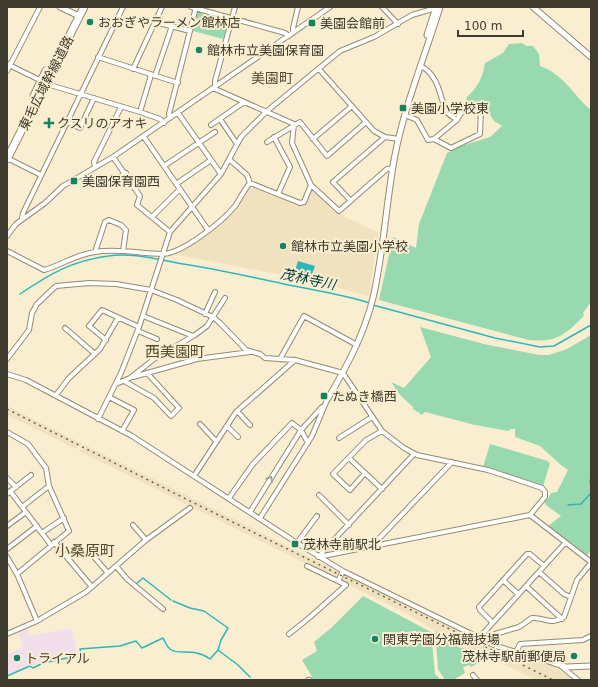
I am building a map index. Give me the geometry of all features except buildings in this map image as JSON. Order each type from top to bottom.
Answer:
[{"type":"highway","name":"東毛広域幹線道路","points":[[78,15],[79,7]]},
{"type":"highway","name":"東毛広域幹線道路","points":[[7,150],[78,15],[84,7]]},
{"type":"highway","name":"東毛広域幹線道路","points":[[7,159],[43,82]]},
{"type":"street","points":[[7,72],[8,65],[40,7]]},
{"type":"street","points":[[60,7],[78,15]]},
{"type":"street","points":[[22,218],[41,175],[123,7]]},
{"type":"street","points":[[133,69],[162,7]]},
{"type":"street","points":[[191,7],[291,34]]},
{"type":"street","points":[[214,88],[235,7]]},
{"type":"street","points":[[291,34],[298,7]]},
{"type":"street","points":[[7,236],[13,226],[22,218],[45,203],[63,186],[114,157],[144,137],[330,7]]},
{"type":"street","points":[[382,7],[398,24]]},
{"type":"street","points":[[98,419],[116,384],[138,329],[170,232],[221,174],[230,160],[237,144],[247,131],[267,111],[340,51],[374,37],[412,15],[437,7]]},
{"type":"street","points":[[260,518],[308,443],[327,400],[357,345],[370,308],[382,251],[393,168],[399,139],[427,44],[427,37],[437,7]]},
{"type":"street","points":[[533,7],[591,57]]},
{"type":"street","points":[[170,118],[169,114],[196,8]]},
{"type":"street","points":[[155,22],[190,31]]},
{"type":"street","points":[[140,112],[172,26]]},
{"type":"street","points":[[98,57],[178,83]]},
{"type":"street","points":[[8,65],[43,82],[160,118],[164,123]]},
{"type":"street","points":[[420,66],[426,69],[435,81],[446,112],[457,120]]},
{"type":"street","points":[[319,69],[374,131],[385,137],[399,139]]},
{"type":"street","points":[[214,88],[294,124]]},
{"type":"street","points":[[67,122],[80,128],[94,98]]},
{"type":"street","points":[[211,125],[244,102]]},
{"type":"street","points":[[313,139],[352,106]]},
{"type":"street","points":[[95,167],[94,162],[121,107]]},
{"type":"street","points":[[405,115],[417,120],[428,140],[434,138],[457,120],[464,108],[481,110],[480,134],[451,148],[434,138]]},
{"type":"street","points":[[178,113],[221,174]]},
{"type":"street","points":[[220,119],[237,144]]},
{"type":"street","points":[[267,142],[294,124],[300,122],[327,156],[366,122]]},
{"type":"street","points":[[294,124],[292,143],[310,185],[339,211],[387,169],[393,168]]},
{"type":"street","points":[[164,166],[215,132]]},
{"type":"street","points":[[144,137],[208,230]]},
{"type":"street","points":[[274,137],[290,167],[278,194]]},
{"type":"street","points":[[350,200],[333,182],[385,137]]},
{"type":"street","points":[[114,157],[140,196],[137,205],[170,232]]},
{"type":"street","points":[[7,159],[41,175]]},
{"type":"street","points":[[176,184],[211,160]]},
{"type":"street","points":[[230,160],[247,175],[250,183],[300,204],[304,202],[310,185]]},
{"type":"street","points":[[108,184],[126,173]]},
{"type":"street","points":[[7,251],[44,270],[66,260],[95,252],[123,251],[163,255],[174,251],[208,230],[234,207],[250,183]]},
{"type":"street","points":[[152,217],[180,189]]},
{"type":"street","points":[[95,252],[105,222],[109,220],[121,225],[126,230],[123,251]]},
{"type":"street","points":[[7,359],[29,330],[32,313],[37,304],[56,286],[89,283],[116,284],[151,290],[176,300],[212,317],[249,352]]},
{"type":"street","points":[[205,314],[215,292]]},
{"type":"street","points":[[130,378],[154,360],[207,326],[225,298]]},
{"type":"street","points":[[106,340],[89,326],[102,310],[157,339]]},
{"type":"street","points":[[143,316],[193,336]]},
{"type":"street","points":[[280,359],[304,316],[357,345]]},
{"type":"street","points":[[56,395],[69,378],[100,350],[118,318]]},
{"type":"street","points":[[65,328],[95,354]]},
{"type":"street","points":[[116,384],[130,378],[197,359],[249,352],[260,354],[265,358],[295,360],[343,373],[382,431],[414,454],[488,470],[542,488],[545,492],[545,497],[530,516],[318,557]]},
{"type":"street","points":[[194,476],[237,411],[295,360]]},
{"type":"street","points":[[124,381],[154,398],[171,416],[179,408],[147,373]]},
{"type":"street","points":[[7,374],[26,380],[122,431],[230,498],[297,544],[342,571],[489,643],[554,663],[562,667],[578,680]]},
{"type":"street","points":[[110,397],[134,410],[122,431]]},
{"type":"street","points":[[250,512],[301,430],[327,400]]},
{"type":"street","points":[[237,411],[250,425]]},
{"type":"street","points":[[339,438],[372,418]]},
{"type":"street","points":[[230,498],[253,464],[292,423],[301,430],[308,443]]},
{"type":"street","points":[[200,424],[216,441]]},
{"type":"street","points":[[227,426],[238,437]]},
{"type":"street","points":[[365,473],[350,490],[333,474],[366,440],[382,431]]},
{"type":"street","points":[[7,432],[28,444],[46,468],[49,486],[69,531],[16,574]]},
{"type":"street","points":[[318,557],[414,454]]},
{"type":"street","points":[[349,458],[382,489]]},
{"type":"street","points":[[370,548],[452,462]]},
{"type":"street","points":[[31,475],[9,493],[22,507],[42,534],[92,587]]},
{"type":"street","points":[[7,478],[16,487]]},
{"type":"street","points":[[22,507],[49,486]]},
{"type":"street","points":[[319,496],[349,525]]},
{"type":"street","points":[[8,632],[37,621],[92,587],[146,540],[190,508]]},
{"type":"street","points":[[7,526],[26,512]]},
{"type":"street","points":[[297,544],[318,516]]},
{"type":"street","points":[[489,643],[495,634],[519,627],[532,618],[548,622],[562,619],[568,612],[577,580],[591,562],[530,516]]},
{"type":"street","points":[[42,534],[64,518]]},
{"type":"street","points":[[133,525],[146,540]]},
{"type":"street","points":[[7,549],[37,526]]},
{"type":"street","points":[[479,638],[565,543]]},
{"type":"street","points":[[492,622],[480,610],[479,607],[503,580],[528,554],[544,566]]},
{"type":"street","points":[[7,557],[37,621]]},
{"type":"street","points":[[95,558],[108,573]]},
{"type":"street","points":[[116,566],[127,579],[163,609]]},
{"type":"street","points":[[289,634],[346,585],[307,566]]},
{"type":"street","points":[[338,582],[342,571]]},
{"type":"street","points":[[539,572],[564,594],[571,597]]},
{"type":"street","points":[[503,580],[518,594]]},
{"type":"street","points":[[526,586],[562,619]]},
{"type":"street","points":[[516,652],[520,644],[583,640],[591,636]]},
{"type":"street","points":[[562,667],[591,666]]},
{"type":"street","points":[[473,675],[477,680]]},
{"type":"shaded area","name":"館林市立美園小学校","points":[[254,188],[299,206],[306,204],[312,188],[333,211],[377,232],[378,234],[369,295],[367,296],[320,282],[177,255],[179,251],[199,240],[226,219],[236,210],[250,189]]},
{"type":"shaded area","points":[[7,406],[83,444],[76,449],[7,415]]},
{"type":"shaded area","points":[[85,445],[340,572],[337,579],[79,451]]},
{"type":"shaded area","points":[[344,574],[496,649],[548,663],[574,680],[535,680],[475,650],[473,651],[466,647],[459,648],[458,645],[408,614],[341,581]]},
{"type":"shaded area","points":[[26,627],[29,636],[71,628],[77,653],[45,661],[7,674],[7,654],[24,646],[17,631]]},
{"type":"green space","points":[[198,12],[229,20],[223,39],[193,31]]},
{"type":"green space","points":[[522,43],[526,46],[533,46],[539,54],[540,66],[556,74],[591,110],[591,302],[583,313],[584,316],[572,328],[560,336],[538,341],[529,340],[379,300],[393,237],[416,248],[419,224],[447,153],[461,146],[490,137],[502,126],[494,121],[487,110],[470,110],[466,98],[479,82],[485,63],[503,53],[509,44]]},
{"type":"green space","points":[[420,327],[484,344],[539,355],[549,355],[567,349],[591,335],[591,551],[586,556],[547,527],[561,516],[546,505],[544,500],[548,499],[551,493],[557,492],[568,470],[540,446],[515,437],[515,429],[508,431],[475,425],[425,412],[422,415],[413,409],[413,407],[400,395],[391,382],[404,388],[431,357]]},
{"type":"green space","points":[[490,444],[548,461],[550,463],[543,487],[483,467]]},
{"type":"green space","name":"関東学園分福競技場","points":[[363,596],[431,632],[435,674],[441,680],[314,680],[302,660],[317,651],[314,642],[331,628]]},
{"type":"green space","points":[[435,631],[458,645],[459,648],[475,649],[490,657],[471,667],[470,665],[463,667],[465,673],[453,680],[445,680],[438,669]]},
{"type":"water","points":[[298,261],[315,266],[311,277],[295,271]]},
{"type":"waterway","name":"茂林寺川","points":[[20,294],[61,269],[95,258],[126,255],[146,257],[221,271],[370,303]]},
{"type":"waterway","name":"茂林寺川","points":[[373,305],[495,338],[540,347],[554,346],[591,325]]},
{"type":"waterway","points":[[591,479],[591,488]]},
{"type":"waterway","points":[[568,505],[581,504],[591,493]]},
{"type":"waterway","points":[[136,584],[143,578],[171,600]]},
{"type":"waterway","points":[[173,601],[190,608],[204,611],[228,628],[221,640],[218,650],[238,665],[250,677]]},
{"type":"waterway","points":[[81,655],[80,649],[120,646],[136,641],[142,648],[163,638],[170,649],[177,652],[198,653],[210,659],[218,650]]},
{"type":"waterway","points":[[7,676],[30,666],[33,668],[43,663],[77,656]]},
{"type":"railway","points":[[7,409],[553,680]]},
{"type":"place","name":"おおぎやラーメン館林店","points":[[90,22]]},
{"type":"place","name":"美園会館前","points":[[312,23]]},
{"type":"place","name":"館林市立美園保育園","points":[[199,50]]},
{"type":"place","name":"美園小学校東","points":[[403,108]]},
{"type":"place","name":"クスリのアオキ","points":[[49,123]]},
{"type":"place","name":"美園保育園西","points":[[74,181]]},
{"type":"place","name":"館林市立美園小学校","points":[[283,246]]},
{"type":"place","name":"たぬき橋西","points":[[324,396]]},
{"type":"place","name":"茂林寺前駅北","points":[[295,544]]},
{"type":"place","name":"関東学園分福競技場","points":[[375,639]]},
{"type":"place","name":"茂林寺駅前郵便局","points":[[574,656]]},
{"type":"place","name":"トライアル","points":[[17,658]]},
{"type":"district","name":"美園町","points":[[272,78]]},
{"type":"district","name":"西美園町","points":[[175,352]]},
{"type":"district","name":"小桑原町","points":[[85,551]]}]
